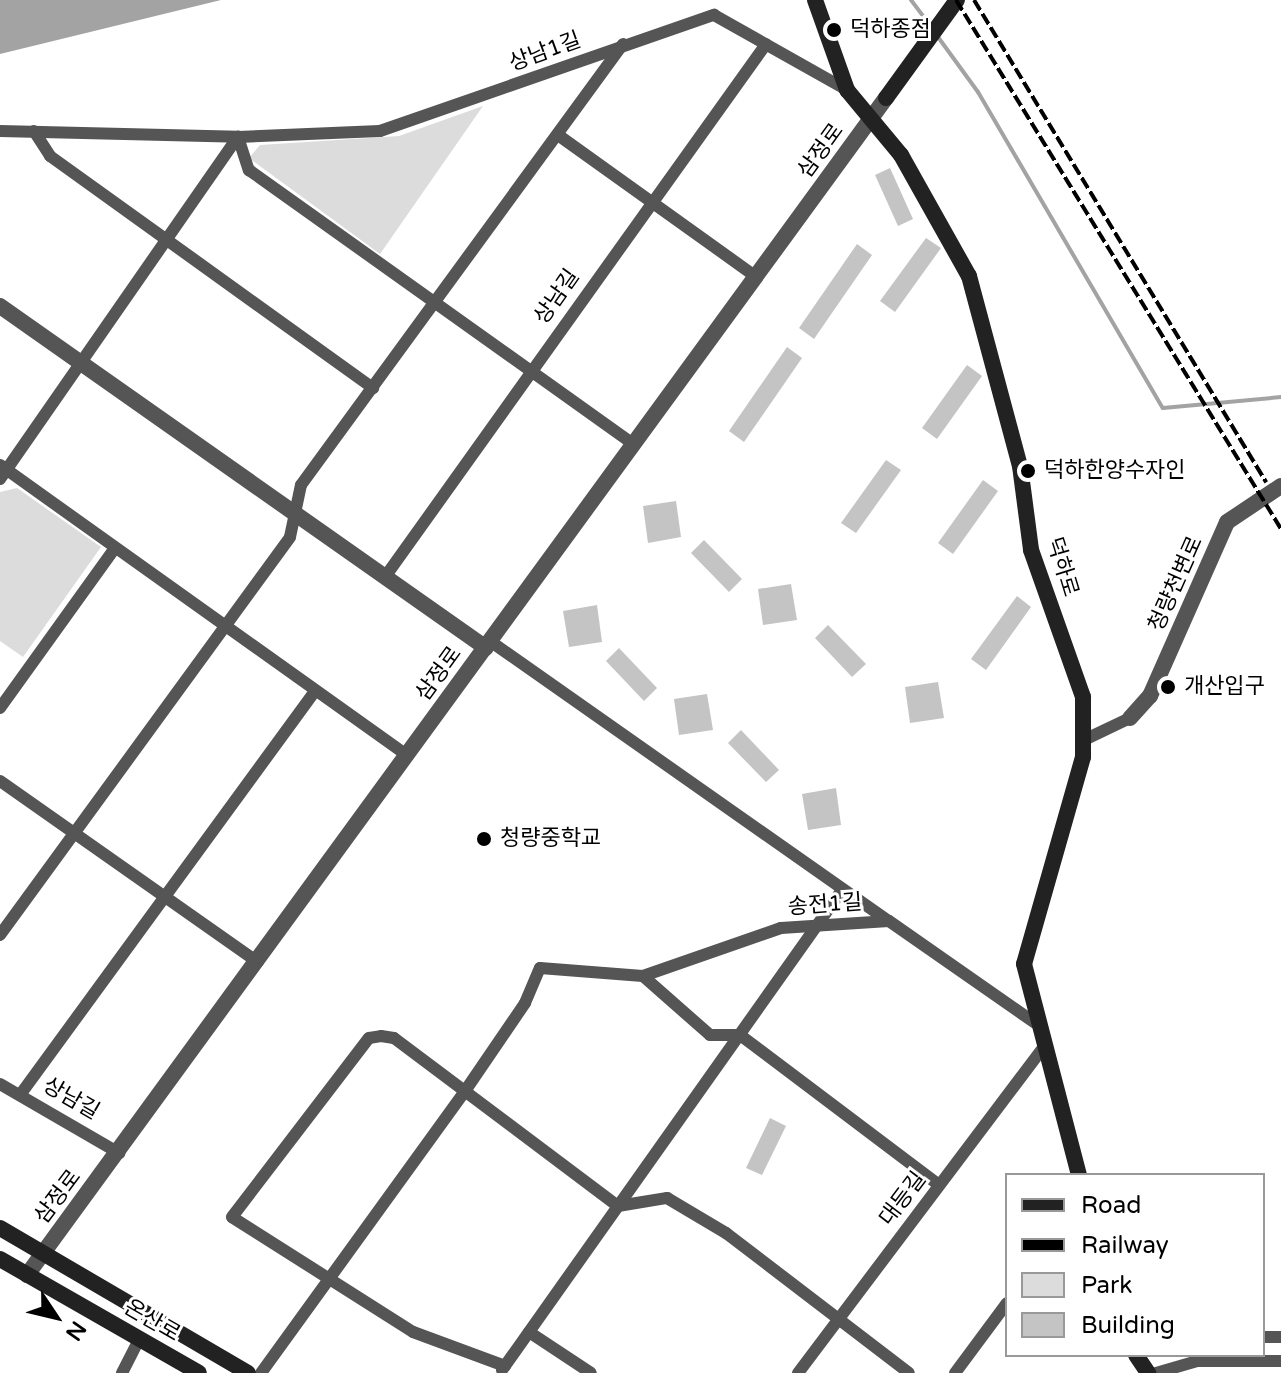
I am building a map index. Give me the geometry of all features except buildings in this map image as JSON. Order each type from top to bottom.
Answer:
[{"type":"main road","name":"덕하로","points":[[815,0],[847,90],[873,117],[969,276],[1020,466],[1031,550],[1081,686],[1093,735],[1027,937],[1024,980],[1041,1050],[1078,1173]]},
{"type":"main road","points":[[886,98],[957,0]]},
{"type":"main road","points":[[0,1228],[248,1373]]},
{"type":"main road","name":"온산로","points":[[0,1259],[199,1373]]},
{"type":"street","name":"상남1길","points":[[0,131],[238,137],[403,125],[623,44],[714,15],[847,90]]},
{"type":"street","points":[[0,935],[290,537],[301,485],[623,44]]},
{"type":"street","name":"상남길","points":[[385,577],[650,202],[766,44]]},
{"type":"street","name":"삼정로","points":[[27,1275],[886,98]]},
{"type":"street","points":[[34,131],[50,156],[373,388]]},
{"type":"street","points":[[558,135],[756,277]]},
{"type":"street","points":[[238,137],[169,242],[2,471],[408,756]]},
{"type":"street","points":[[238,137],[249,170],[634,445]]},
{"type":"street","points":[[0,306],[385,577],[488,644],[889,921]]},
{"type":"street","name":"청량천변로","points":[[1130,718],[1150,696],[1227,522],[1281,486]]},
{"type":"street","points":[[0,708],[115,548]]},
{"type":"street","points":[[20,1095],[315,691]]},
{"type":"street","points":[[1093,735],[1130,718]]},
{"type":"street","points":[[0,781],[258,962]]},
{"type":"street","points":[[842,890],[818,925],[618,1206],[529,1332],[503,1370],[413,1332],[232,1217],[369,1038],[394,1038],[463,1094],[618,1206],[667,1198],[839,1317],[909,1373]]},
{"type":"street","name":"송전1길","points":[[463,1094],[525,1003],[540,968],[643,976],[738,938],[818,925],[889,921],[1035,1023]]},
{"type":"street","points":[[643,976],[710,1035],[740,1035],[939,1185]]},
{"type":"street","name":"대등길","points":[[798,1373],[1041,1050]]},
{"type":"street","name":"상남길","points":[[0,1084],[119,1153]]},
{"type":"street","points":[[261,1373],[463,1094]]},
{"type":"street","points":[[955,1373],[1005,1306]]},
{"type":"street","points":[[529,1332],[591,1373]]},
{"type":"street","points":[[122,1373],[139,1339]]},
{"type":"street","points":[[1156,1373],[1197,1361],[1281,1361]]},
{"type":"green space","points":[[483,106],[380,254],[249,158],[260,145],[399,136]]},
{"type":"green space","points":[[17,488],[101,547],[23,657],[0,641],[0,492]]},
{"type":"shaded area","points":[[0,0],[221,0],[0,54]]},
{"type":"waterway","points":[[911,0],[931,27]]},
{"type":"waterway","points":[[938,37],[978,92],[1163,408],[1281,397]]},
{"type":"railway","points":[[956,0],[1281,529]]},
{"type":"railway","points":[[974,0],[1266,482]]},
{"type":"place","name":"덕하종점","points":[[834,30]]},
{"type":"place","name":"덕하한양수자인","points":[[1028,471]]},
{"type":"place","name":"개산입구","points":[[1168,687]]},
{"type":"place","name":"청량중학교","points":[[484,839]]}]
